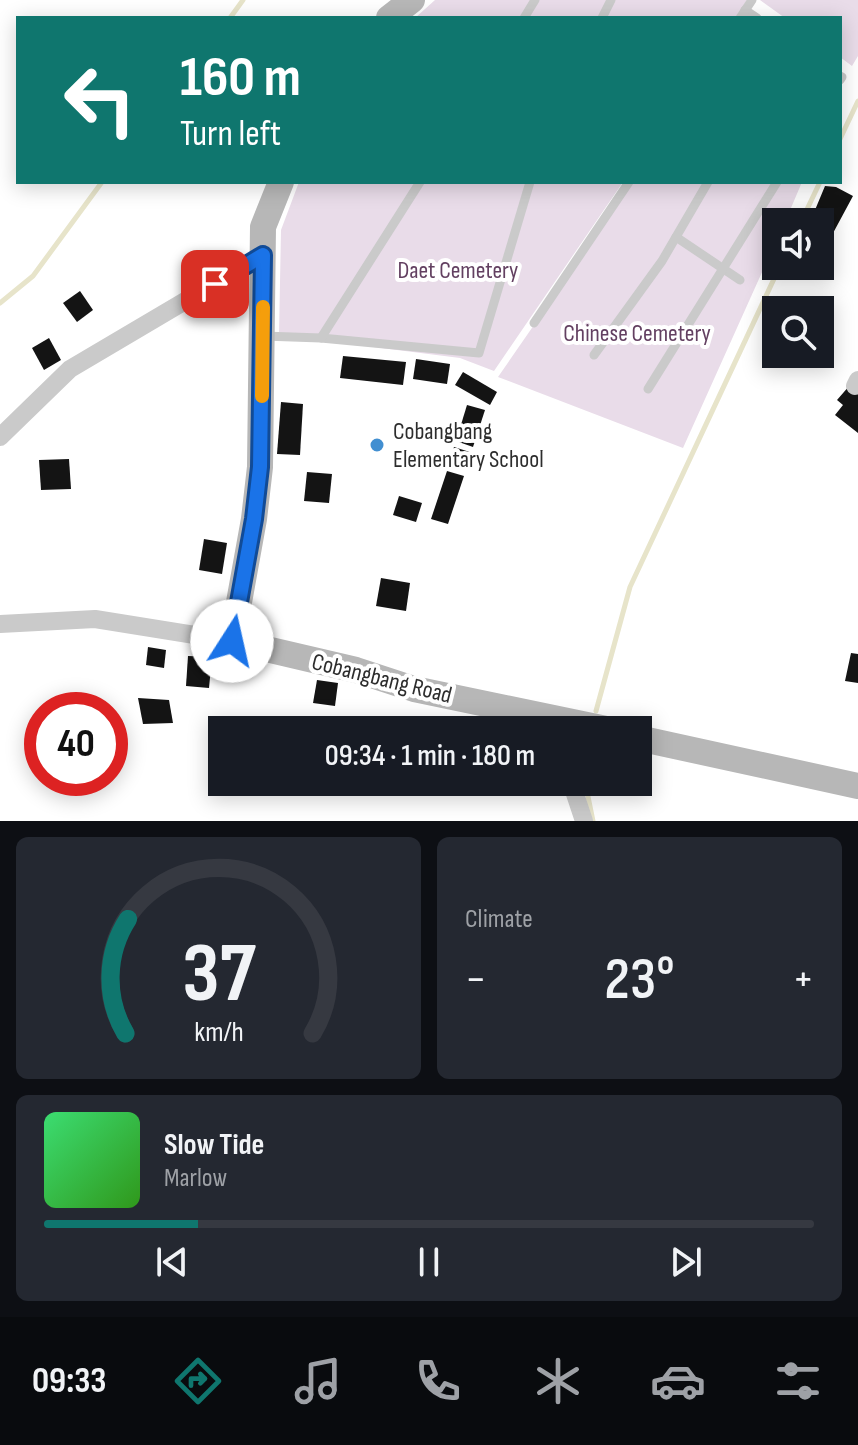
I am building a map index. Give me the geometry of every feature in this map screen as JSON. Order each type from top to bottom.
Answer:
[{"type":"street","points":[[392,16],[412,0]]},
{"type":"street","points":[[0,624],[95,619],[232,641],[258,493],[262,425],[263,227],[280,184]]},
{"type":"street","points":[[0,437],[70,369],[263,255]]},
{"type":"street","name":"Cobangbang Road","points":[[232,641],[531,716]]},
{"type":"street","points":[[652,741],[858,786]]},
{"type":"street","points":[[576,796],[584,821]]},
{"type":"lane","points":[[742,14],[752,0]]},
{"type":"lane","points":[[321,338],[419,184]]},
{"type":"lane","points":[[263,336],[321,338],[479,353],[529,184]]},
{"type":"lane","points":[[534,323],[628,184]]},
{"type":"lane","points":[[594,355],[662,261],[707,184]]},
{"type":"lane","points":[[648,389],[776,184]]},
{"type":"lane","points":[[676,237],[740,280]]},
{"type":"green space","points":[[435,0],[747,0],[736,16],[417,16]]},
{"type":"green space","points":[[760,0],[858,0],[858,56],[852,66],[842,58],[842,16],[782,16]]},
{"type":"green space","name":"Daet Cemetery","points":[[298,184],[622,184],[494,371],[460,358],[279,335],[281,230]]},
{"type":"green space","name":"Chinese Cemetery","points":[[632,184],[801,184],[791,208],[762,208],[762,272],[683,448],[498,377]]},
{"type":"building","points":[[825,186],[836,187],[853,196],[834,231],[834,208],[816,208]]},
{"type":"building","points":[[80,291],[93,310],[77,322],[63,303]]},
{"type":"building","points":[[49,338],[61,360],[44,370],[32,348]]},
{"type":"building","points":[[343,356],[406,362],[403,385],[340,378]]},
{"type":"building","points":[[416,359],[450,364],[447,384],[413,379]]},
{"type":"building","points":[[463,372],[497,392],[490,405],[455,385]]},
{"type":"building","points":[[850,385],[858,392],[858,433],[835,415],[843,405],[837,400]]},
{"type":"building","points":[[281,402],[303,404],[300,455],[277,454]]},
{"type":"building","points":[[467,405],[485,410],[473,447],[456,441]]},
{"type":"building","points":[[454,447],[473,453],[467,469],[448,463]]},
{"type":"building","points":[[69,459],[71,489],[41,490],[39,460]]},
{"type":"building","points":[[447,471],[464,476],[448,524],[431,519]]},
{"type":"building","points":[[307,472],[332,474],[329,503],[304,501]]},
{"type":"building","points":[[399,496],[422,503],[416,522],[393,515]]},
{"type":"building","points":[[204,539],[227,543],[222,574],[199,570]]},
{"type":"building","points":[[381,578],[410,583],[406,611],[376,606]]},
{"type":"building","points":[[148,647],[166,650],[164,668],[146,665]]},
{"type":"building","points":[[851,653],[858,654],[858,683],[845,681]]},
{"type":"building","points":[[188,656],[212,657],[209,688],[186,686]]},
{"type":"building","points":[[317,680],[338,683],[335,706],[313,703]]},
{"type":"building","points":[[138,698],[169,700],[173,723],[143,724]]},
{"type":"waterway","points":[[231,16],[243,0]]},
{"type":"waterway","points":[[842,135],[858,101]]},
{"type":"waterway","points":[[0,303],[33,276],[101,184]]},
{"type":"waterway","points":[[808,208],[819,184]]},
{"type":"waterway","points":[[596,711],[630,587],[773,280]]},
{"type":"waterway","points":[[588,796],[593,821]]},
{"type":"slow traffic","points":[[262,396],[263,307]]},
{"type":"place","name":"Cobangbang Elementary School","points":[[377,445]]},
{"type":"route","points":[[215,284],[263,255],[260,467],[232,641]]}]
